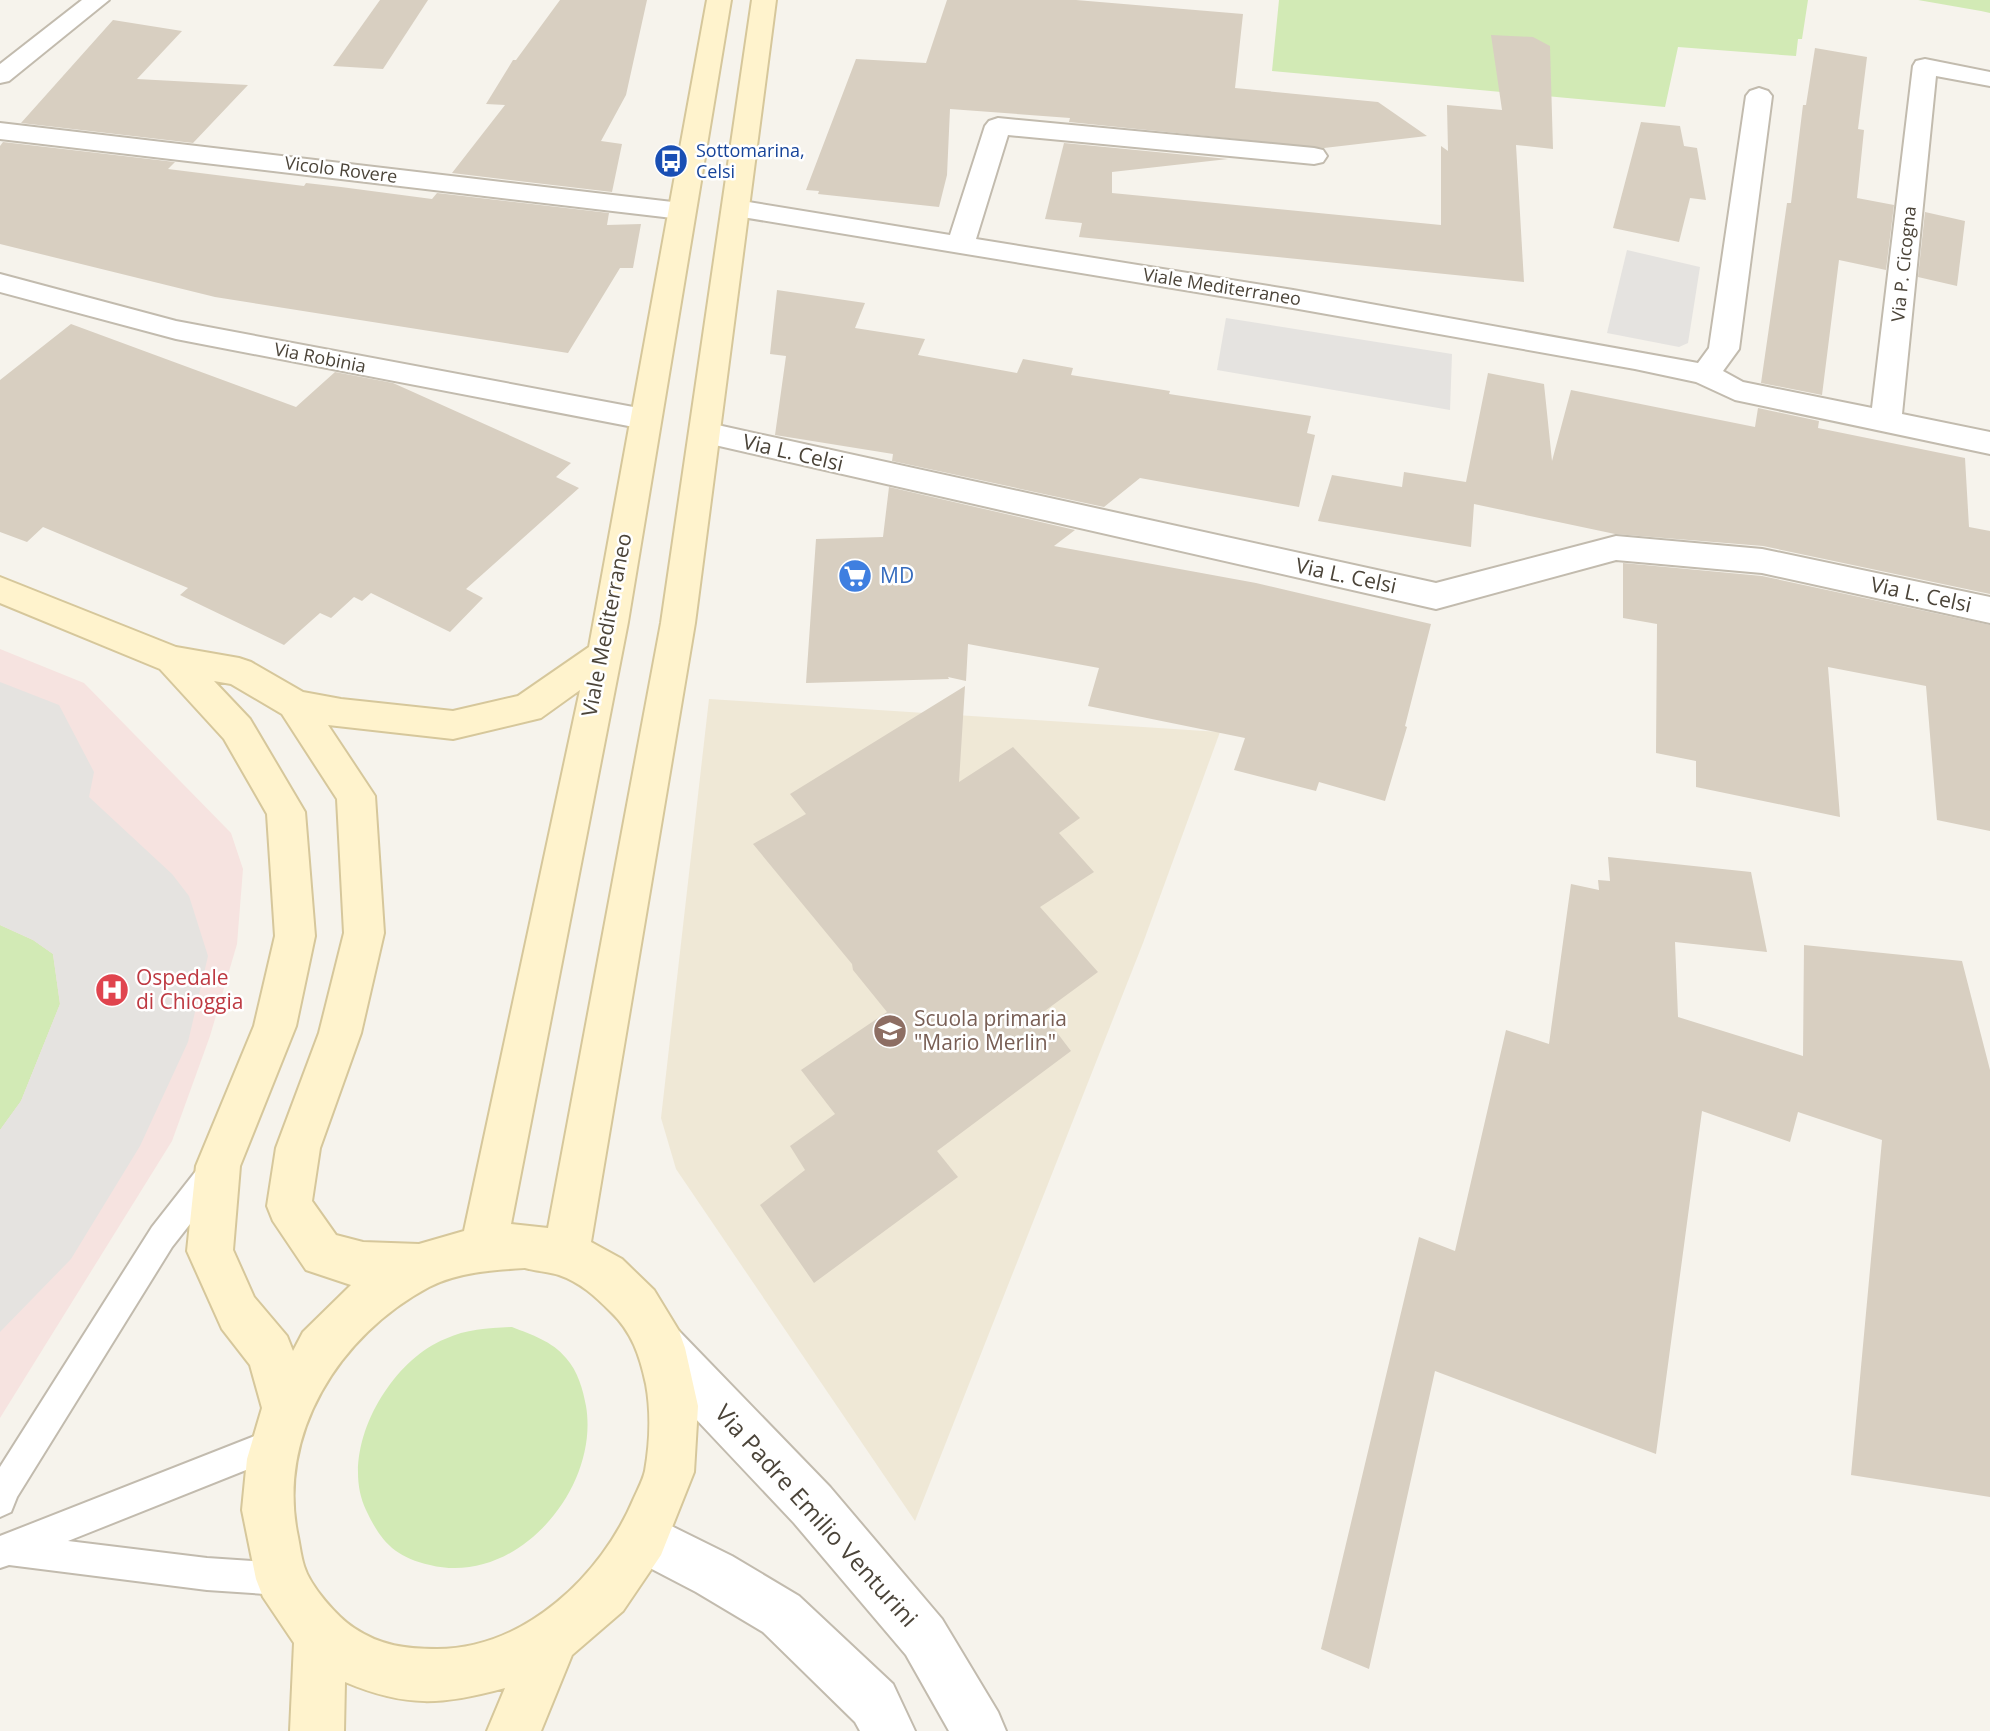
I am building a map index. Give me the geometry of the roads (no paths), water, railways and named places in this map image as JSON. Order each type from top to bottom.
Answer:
[{"type":"street","points":[[0,76],[97,0]]},
{"type":"street","name":"Viale Mediterraneo","points":[[482,1248],[492,1212],[602,656],[611,622],[644,419],[719,0]]},
{"type":"street","points":[[566,1254],[678,624],[764,0]]},
{"type":"street","name":"Via P. Cicogna","points":[[1886,422],[1925,66],[1990,79]]},
{"type":"street","points":[[1706,374],[1724,349],[1759,96]]},
{"type":"street","points":[[961,244],[998,126],[1314,156]]},
{"type":"street","name":"Vicolo Rovere","points":[[0,131],[681,211]]},
{"type":"street","name":"Viale Mediterraneo","points":[[736,208],[1293,299],[1706,374],[1735,390],[1886,422]]},
{"type":"street","name":"Via Robinia","points":[[0,283],[176,330],[644,419]]},
{"type":"street","points":[[1886,422],[1990,443]]},
{"type":"street","name":"Via L. Celsi","points":[[704,433],[1436,596],[1616,548],[1762,561],[1990,610]]},
{"type":"street","points":[[0,589],[69,620],[172,660],[239,672],[295,705],[341,713],[453,725],[528,708],[602,656]]},
{"type":"street","points":[[172,660],[237,729],[286,812],[295,936],[275,1026],[218,1166],[210,1251],[238,1313],[270,1353],[281,1425]]},
{"type":"street","points":[[295,705],[356,796],[364,933],[340,1033],[298,1148],[289,1206],[322,1254],[363,1265],[419,1267]]},
{"type":"street","points":[[525,1245],[566,1254],[606,1275],[638,1306],[662,1348],[674,1406],[669,1472],[643,1537],[605,1593],[553,1637],[505,1662],[455,1675],[405,1675],[359,1662],[320,1636],[281,1579],[267,1510],[271,1459],[281,1425],[320,1349],[366,1302],[419,1267],[482,1248],[525,1245]]},
{"type":"street","name":"Via Padre Emilio Venturini","points":[[662,1348],[812,1505],[924,1637],[979,1731]]},
{"type":"street","points":[[643,1537],[780,1614],[874,1703],[888,1731]]},
{"type":"street","points":[[317,1731],[320,1636]]},
{"type":"street","points":[[514,1731],[553,1637]]},
{"type":"lane","points":[[0,1500],[162,1237],[218,1166]]},
{"type":"lane","points":[[4,1551],[281,1425]]},
{"type":"lane","points":[[4,1551],[207,1574],[281,1579]]},
{"type":"place","name":"Sottomarina, Celsi","points":[[671,161]]},
{"type":"place","name":"MD","points":[[855,576]]},
{"type":"place","name":"Ospedale di Chioggia","points":[[112,990]]},
{"type":"place","name":"Scuola primaria \"Mario Merlin\"","points":[[890,1031]]}]
